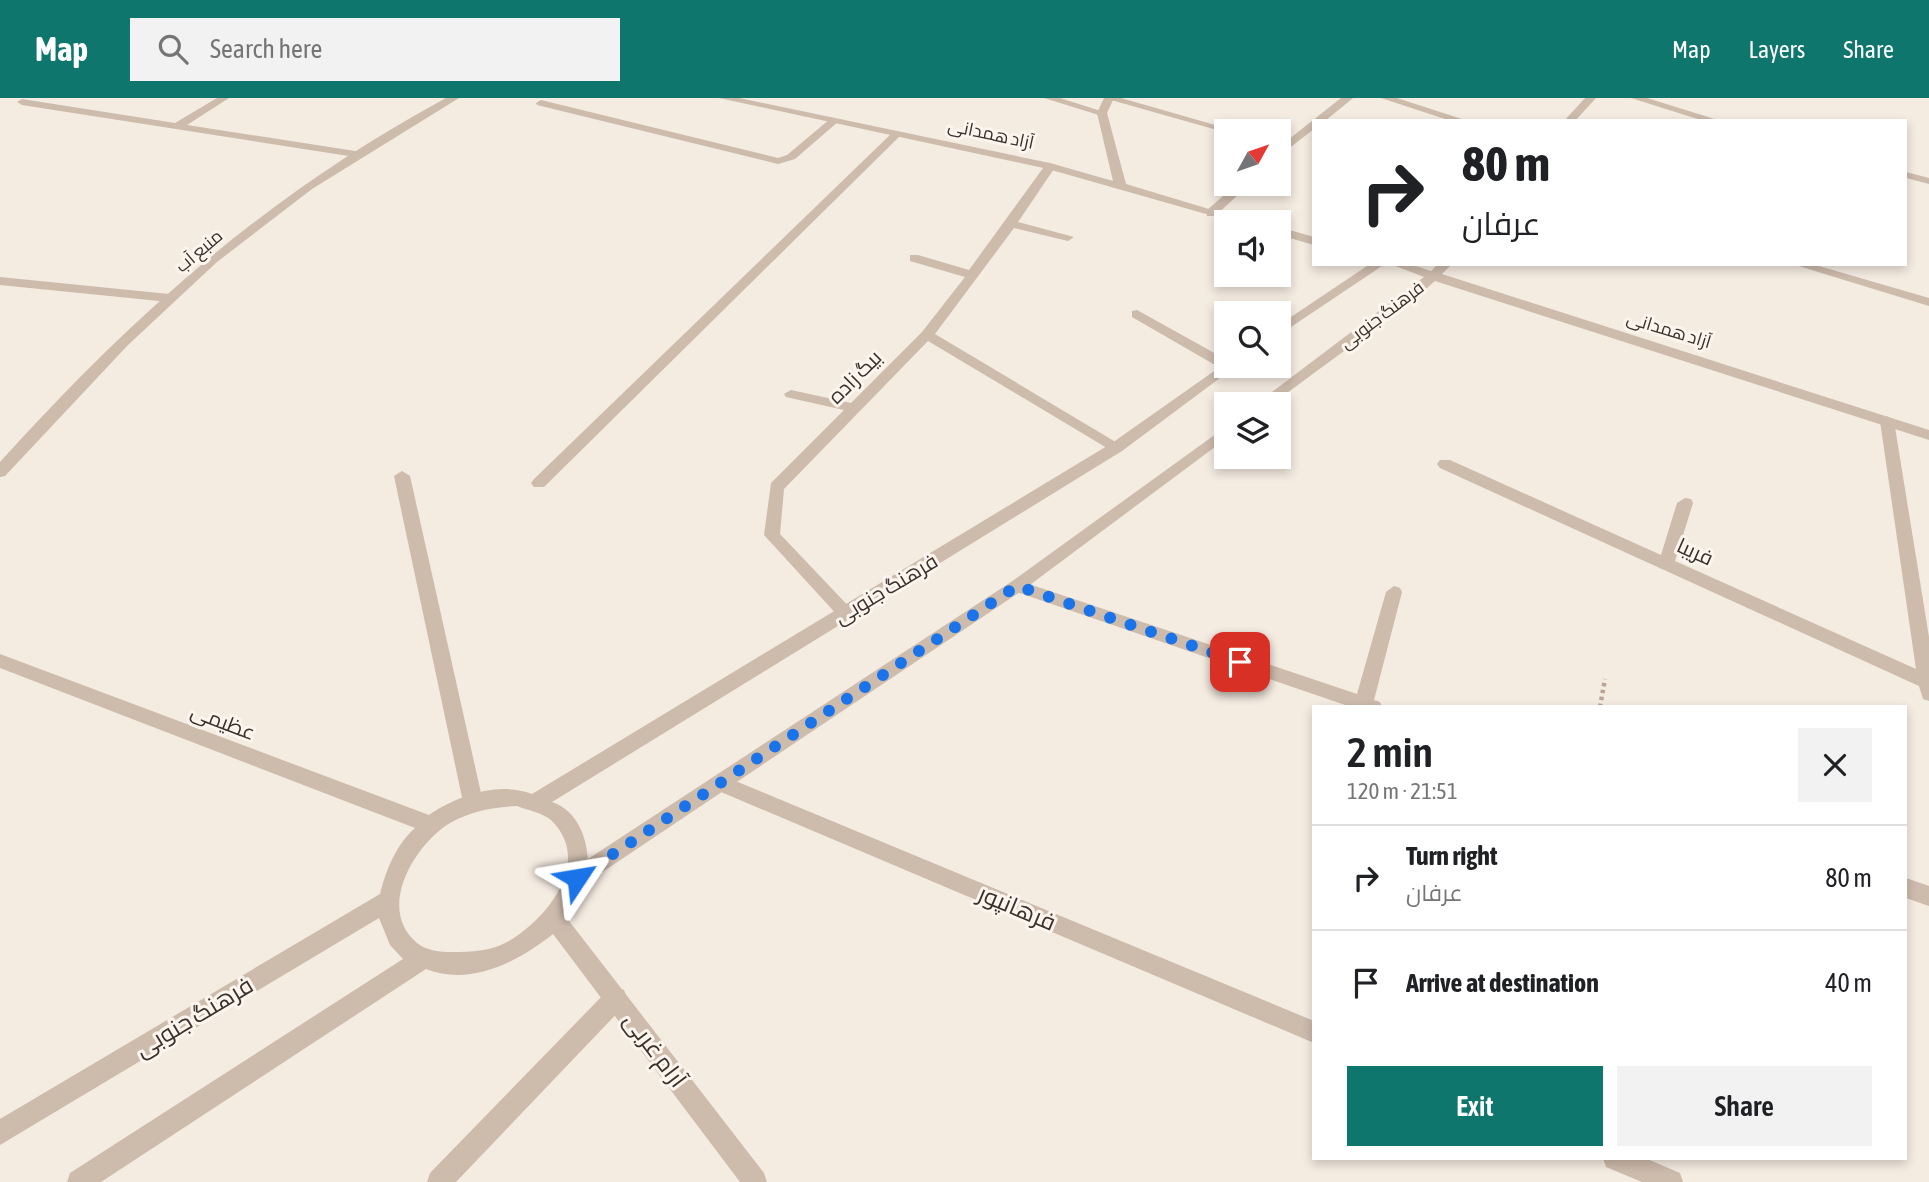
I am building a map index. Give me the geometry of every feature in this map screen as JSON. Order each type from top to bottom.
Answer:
[{"type":"street","points":[[176,127],[224,98]]},
{"type":"street","name":"منبع آب","points":[[0,472],[47,419],[169,298],[275,211],[355,154],[454,98]]},
{"type":"street","name":"آزاد همدانی","points":[[724,98],[1050,166],[1214,214]]},
{"type":"street","points":[[1049,98],[1102,113]]},
{"type":"street","points":[[1121,188],[1102,113],[1109,98],[1214,126]]},
{"type":"street","points":[[1320,119],[1348,98]]},
{"type":"street","points":[[1386,98],[1456,119]]},
{"type":"street","points":[[1571,119],[1591,98]]},
{"type":"street","points":[[1636,98],[1709,119]]},
{"type":"street","points":[[22,102],[355,154]]},
{"type":"street","points":[[541,103],[778,161],[791,156],[834,121]]},
{"type":"street","points":[[1292,142],[1312,125]]},
{"type":"street","points":[[539,482],[897,134]]},
{"type":"street","name":"بیگ زاده","points":[[846,613],[772,535],[776,487],[927,335],[1011,224],[1050,166]]},
{"type":"street","points":[[1907,175],[1929,181]]},
{"type":"street","points":[[1211,213],[1230,196]]},
{"type":"street","points":[[1011,224],[1068,237]]},
{"type":"street","points":[[1291,235],[1312,240]]},
{"type":"street","points":[[914,258],[972,275]]},
{"type":"street","name":"فرهنگ جنوبی","points":[[1291,323],[1376,266]]},
{"type":"street","name":"آزاد همدانی","points":[[1402,266],[1929,435]]},
{"type":"street","name":"فرهنگ جنوبی","points":[[1279,392],[1444,266]]},
{"type":"street","points":[[1805,266],[1929,302]]},
{"type":"street","points":[[0,281],[169,298]]},
{"type":"street","points":[[1137,314],[1214,358]]},
{"type":"street","points":[[927,335],[1117,447]]},
{"type":"street","name":"فرهنگ جنوبی","points":[[537,801],[1117,447],[1214,376]]},
{"type":"street","points":[[791,394],[854,408]]},
{"type":"street","points":[[1887,421],[1928,688]]},
{"type":"street","points":[[577,878],[1017,586],[1214,441]]},
{"type":"street","name":"فریبا","points":[[1445,464],[1666,564],[1928,688]]},
{"type":"street","points":[[402,476],[473,803]]},
{"type":"street","points":[[1666,564],[1685,502]]},
{"type":"street","points":[[1017,586],[1365,705]]},
{"type":"street","points":[[1368,705],[1394,592]]},
{"type":"street","name":"عظیمی","points":[[0,661],[431,825]]},
{"type":"street","name":"فرهانپور","points":[[721,783],[1312,1031]]},
{"type":"street","points":[[506,797],[537,801],[558,812],[572,829],[579,852],[577,878],[569,899],[555,919],[525,945],[490,961],[454,966],[422,959],[402,944],[391,925],[388,901],[394,874],[404,856],[431,825],[473,803],[506,797]]},
{"type":"street","points":[[1907,888],[1929,896]]},
{"type":"street","name":"فرهنگ جنوبی","points":[[0,1133],[388,901]]},
{"type":"street","name":"آرام غربی","points":[[555,919],[755,1182]]},
{"type":"street","points":[[79,1182],[422,959]]},
{"type":"street","points":[[439,1182],[616,998]]},
{"type":"street","points":[[1620,1160],[1671,1182]]},
{"type":"path","points":[[1600,705],[1605,679]]},
{"type":"route","points":[[577,878],[1017,586],[1240,662]]}]
